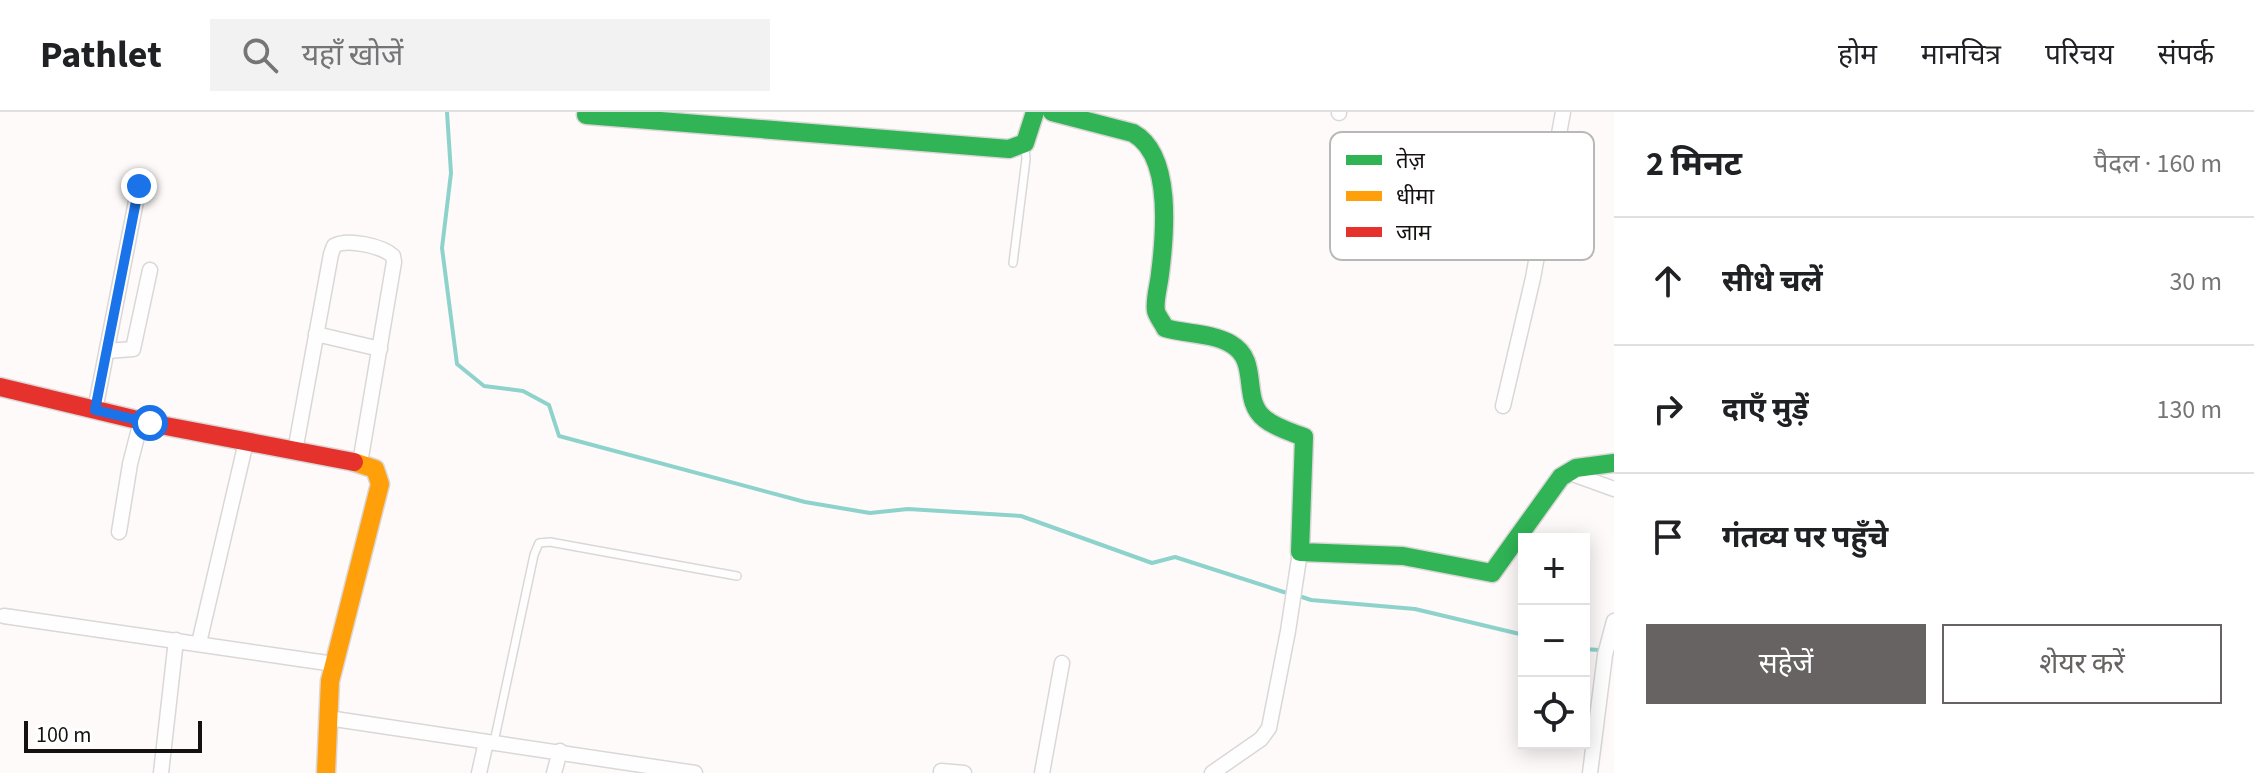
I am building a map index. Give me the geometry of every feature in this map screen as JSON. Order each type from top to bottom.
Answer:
[{"type":"street","points":[[586,115],[674,117],[949,146],[1009,149],[1025,143],[1035,112]]},
{"type":"street","points":[[1052,112],[1133,133],[1144,139],[1163,186],[1163,249],[1156,311],[1165,328],[1230,342],[1245,353],[1250,364],[1253,401],[1260,415],[1266,421],[1304,437],[1300,552],[1269,728],[1261,739],[1212,773]]},
{"type":"street","points":[[1559,132],[1563,112]]},
{"type":"street","points":[[95,410],[139,186]]},
{"type":"street","points":[[295,451],[334,246],[345,242],[387,251],[394,262],[360,463]]},
{"type":"street","points":[[1503,406],[1536,260]]},
{"type":"street","points":[[107,351],[133,349],[150,270]]},
{"type":"street","points":[[316,334],[380,349]]},
{"type":"street","points":[[0,387],[141,421],[360,463],[372,466],[378,472],[380,484],[330,681],[326,773]]},
{"type":"street","points":[[119,532],[130,464],[141,421]]},
{"type":"street","points":[[199,643],[246,442]]},
{"type":"street","points":[[1300,552],[1403,556],[1492,573],[1567,472],[1614,463]]},
{"type":"street","points":[[1567,472],[1614,489]]},
{"type":"street","points":[[4,616],[334,664]]},
{"type":"street","points":[[1590,773],[1606,649],[1614,621]]},
{"type":"street","points":[[161,773],[176,640]]},
{"type":"street","points":[[1042,773],[1062,663]]},
{"type":"street","points":[[328,718],[695,773]]},
{"type":"street","points":[[479,773],[490,742]]},
{"type":"street","points":[[554,773],[560,751]]},
{"type":"street","points":[[941,771],[964,773]]},
{"type":"lane","points":[[1013,263],[1026,159],[1025,143]]},
{"type":"lane","points":[[490,742],[539,543],[550,542],[737,576]]},
{"type":"waterway","points":[[447,112],[451,173],[442,248],[457,364],[484,386],[523,391],[549,405],[559,436],[805,502],[870,513],[908,509],[1021,516],[1152,563],[1175,557],[1290,594]]},
{"type":"waterway","points":[[1299,596],[1311,600],[1415,609],[1518,634]]},
{"type":"waterway","points":[[1590,649],[1614,651]]},
{"type":"traffic: fast","points":[[586,115],[1009,149],[1025,143],[1035,112]]},
{"type":"traffic: fast","points":[[1052,112],[1133,133],[1146,144],[1155,159],[1164,218],[1157,313],[1165,328],[1216,338],[1240,351],[1258,411],[1274,425],[1304,437],[1300,552],[1403,556],[1492,573],[1561,477],[1576,468],[1614,463]]},
{"type":"traffic: slow","points":[[326,773],[330,681],[380,484],[375,469],[354,462]]},
{"type":"traffic: jam","points":[[0,387],[150,423],[354,462]]},
{"type":"route","points":[[139,186],[95,410],[150,423]]}]
